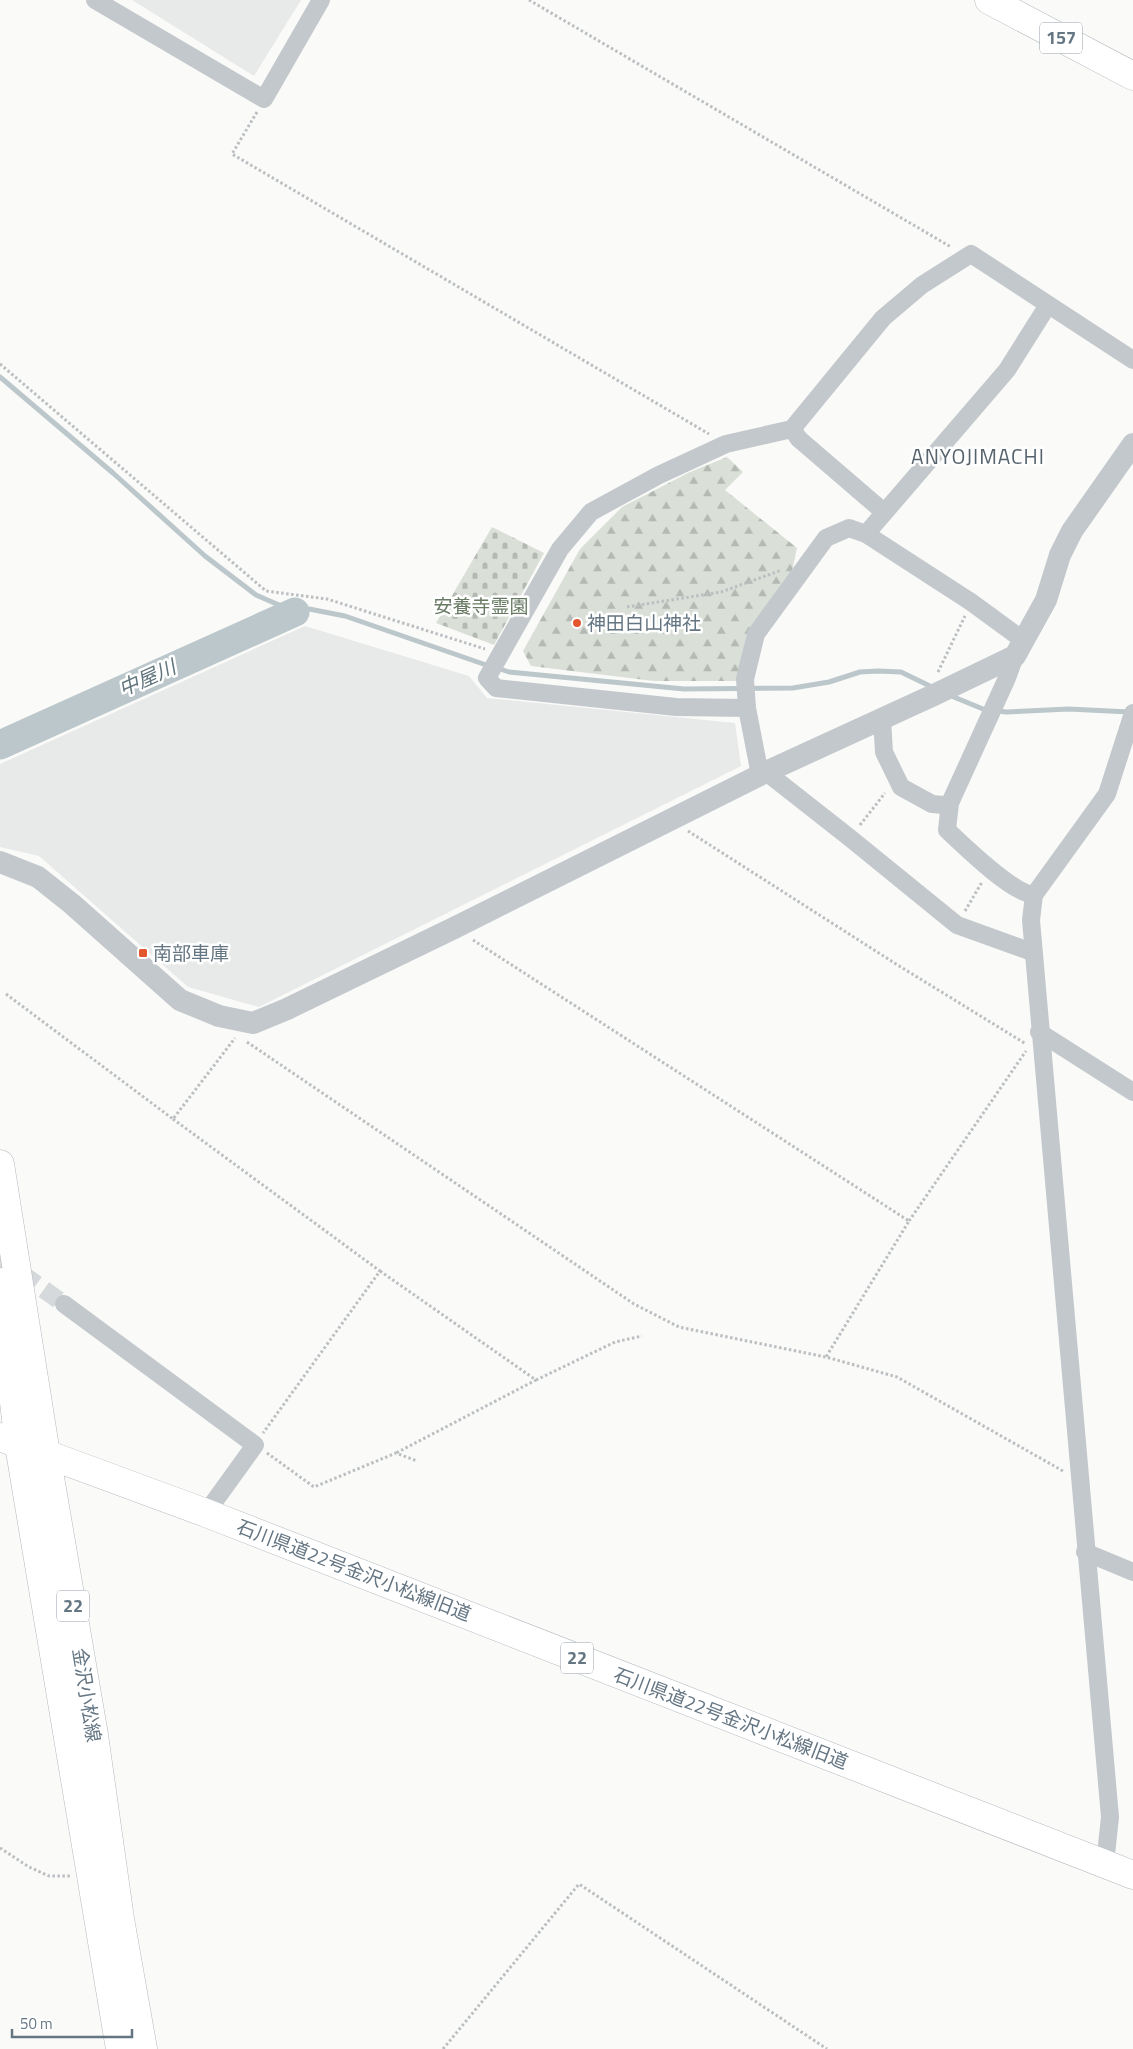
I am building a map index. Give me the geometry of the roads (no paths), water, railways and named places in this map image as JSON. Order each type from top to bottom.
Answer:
[{"type":"main road","name":"157","points":[[988,0],[1133,76]]},
{"type":"main road","name":"金沢小松線","points":[[0,1164],[46,1454],[94,1735],[120,1919],[143,2049]]},
{"type":"main road","name":"金沢小松線","points":[[0,1282],[10,1441],[120,2049]]},
{"type":"main road","name":"石川県道22号金沢小松線旧道","points":[[10,1441],[206,1513],[1133,1875]]},
{"type":"street","points":[[95,0],[264,99],[322,0]]},
{"type":"street","points":[[748,703],[676,707],[496,688],[487,678],[560,549],[591,512],[659,475],[726,444],[762,434],[792,429],[883,318],[922,285],[971,254],[1133,360]]},
{"type":"street","points":[[866,534],[1007,370],[1048,305]]},
{"type":"street","points":[[792,429],[799,439],[884,512]]},
{"type":"street","points":[[1034,895],[1025,894],[990,868],[947,830],[950,803],[1019,648],[1046,600],[1060,556],[1072,532],[1133,444]]},
{"type":"street","points":[[1019,648],[972,602],[866,534],[849,528],[826,538],[756,634],[745,679],[748,703],[763,774],[850,838],[957,925],[1032,952]]},
{"type":"street","points":[[0,862],[38,877],[72,904],[180,1000],[218,1016],[253,1023],[454,928],[763,774],[943,690],[1019,648]]},
{"type":"street","points":[[1105,1864],[1110,1817],[1039,1032],[1031,920],[1034,895],[1107,794],[1132,716]]},
{"type":"street","points":[[882,719],[884,752],[901,787],[924,800],[944,805],[950,803]]},
{"type":"street","points":[[1039,1032],[1133,1092]]},
{"type":"street","points":[[64,1304],[255,1445],[206,1513]]},
{"type":"street","points":[[1085,1552],[1133,1572]]},
{"type":"waterway","points":[[0,377],[113,473],[205,556],[256,595],[295,612],[309,609],[345,616],[489,666]]},
{"type":"waterway","name":"中屋川","points":[[0,745],[295,612]]},
{"type":"waterway","points":[[497,668],[509,672],[684,689],[793,688],[829,682],[860,672],[901,672],[934,688]]},
{"type":"waterway","points":[[949,695],[983,709],[1006,712],[1069,709],[1129,712]]},
{"type":"tunnel","points":[[0,1258],[64,1304]]},
{"type":"place","name":"神田白山神社","points":[[577,623]]},
{"type":"place","name":"南部車庫","points":[[143,953]]},
{"type":"district","name":"ANYOJIMACHI","points":[[978,457]]},
{"type":"park label","name":"安養寺霊園","points":[[481,606]]}]
